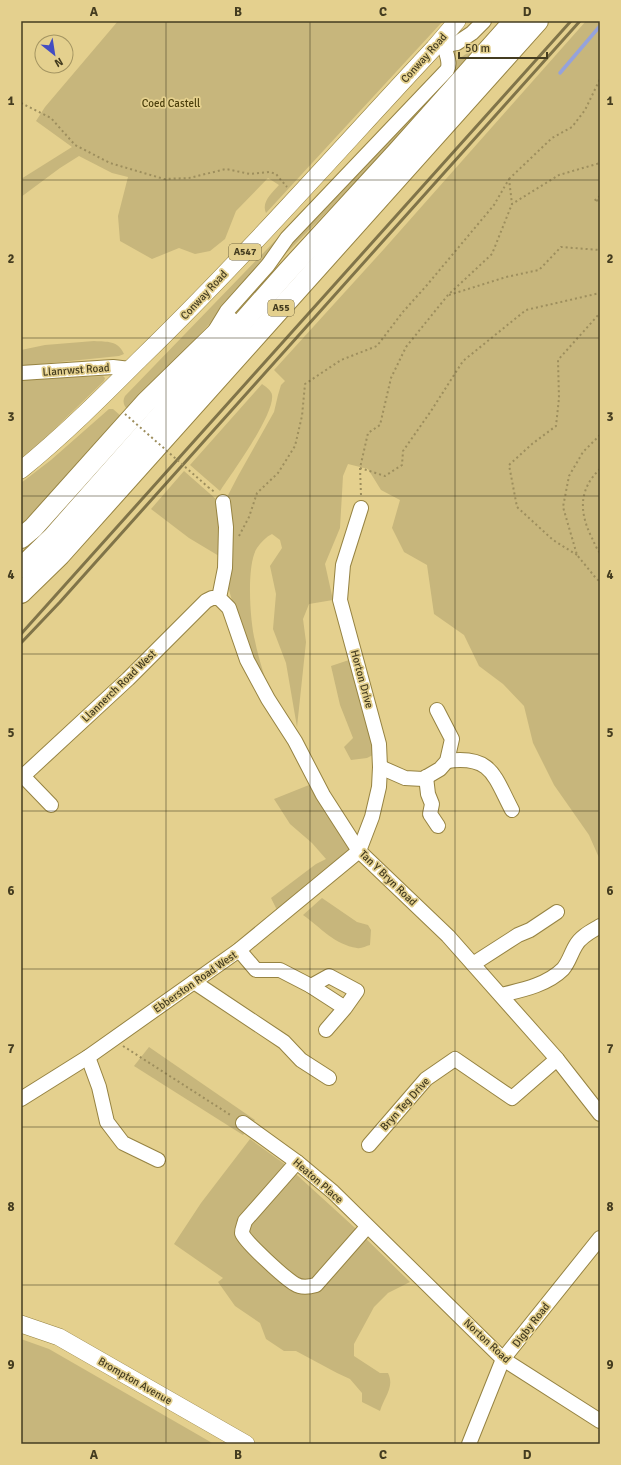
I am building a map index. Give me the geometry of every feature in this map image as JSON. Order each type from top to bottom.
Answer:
[{"type":"highway","name":"A55","points":[[21,568],[52,538],[286,273],[398,151],[514,21]]},
{"type":"highway","name":"A55","points":[[21,593],[60,555],[538,21]]},
{"type":"highway","points":[[21,538],[33,528],[146,402],[212,336],[286,273]]},
{"type":"main road","name":"Conway Road","points":[[21,470],[42,453],[179,322],[439,47],[457,21]]},
{"type":"main road","name":"Brompton Avenue","points":[[21,1324],[58,1337],[246,1444]]},
{"type":"street","points":[[212,336],[227,311],[268,265],[287,238],[447,70],[449,67],[449,62],[439,47],[457,43],[472,33],[484,21]]},
{"type":"street","name":"Llanrwst Road","points":[[21,374],[113,367],[130,369]]},
{"type":"street","points":[[219,598],[225,568],[226,528],[223,502]]},
{"type":"street","name":"Horton Drive","points":[[359,851],[374,810],[380,787],[377,737],[340,600],[343,565],[361,508]]},
{"type":"street","name":"Llannerch Road West","points":[[22,777],[128,679],[206,601],[212,598],[219,598]]},
{"type":"street","name":"Tan Y Bryn Road","points":[[219,598],[230,608],[247,660],[268,699],[295,741],[323,795],[359,851],[448,936],[558,1058],[600,1114]]},
{"type":"street","points":[[380,767],[405,778],[423,779],[440,769],[447,761],[452,740],[436,710]]},
{"type":"street","points":[[447,761],[461,759],[470,760],[482,764],[489,769],[512,810]]},
{"type":"street","points":[[22,777],[51,805]]},
{"type":"street","points":[[426,777],[428,794],[432,804],[430,814],[438,826]]},
{"type":"street","name":"Ebberston Road West","points":[[21,1099],[88,1057],[239,950],[359,851]]},
{"type":"street","points":[[473,964],[557,912]]},
{"type":"street","points":[[501,995],[530,988],[554,976],[563,968],[571,957],[576,944],[600,926]]},
{"type":"street","points":[[239,950],[256,970],[280,970],[311,986],[345,1008]]},
{"type":"street","points":[[311,986],[329,976],[357,991],[326,1030]]},
{"type":"street","points":[[194,982],[284,1042],[301,1060],[329,1078]]},
{"type":"street","points":[[88,1057],[98,1086],[107,1122],[123,1143],[158,1160]]},
{"type":"street","name":"Bryn Teg Drive","points":[[369,1145],[426,1078],[455,1059],[512,1098],[558,1058]]},
{"type":"street","name":"Heaton Place","points":[[243,1123],[297,1162],[333,1192],[387,1245]]},
{"type":"street","points":[[297,1162],[245,1221],[242,1231],[245,1239],[252,1248],[296,1285],[308,1287],[316,1285],[367,1227]]},
{"type":"street","name":"Digby Road","points":[[469,1444],[503,1359],[600,1238]]},
{"type":"street","name":"Norton Road","points":[[387,1245],[503,1359],[600,1421]]},
{"type":"path","points":[[226,528],[233,532],[238,538],[249,517],[257,493],[278,473],[295,446],[302,416],[305,384],[341,360],[377,346],[402,313],[494,205],[509,179],[552,138],[572,127],[586,110],[600,79]]},
{"type":"path","points":[[21,103],[51,118],[75,145],[110,163],[164,179],[188,178],[226,169],[250,174],[270,172],[276,174],[288,188]]},
{"type":"path","points":[[512,204],[559,175],[600,163]]},
{"type":"path","points":[[361,508],[360,468],[368,433],[380,425],[391,378],[406,347],[448,295],[492,254],[512,204],[509,179]]},
{"type":"path","points":[[600,196],[594,201],[600,200]]},
{"type":"path","points":[[448,295],[506,277],[540,270],[561,247],[600,250]]},
{"type":"path","points":[[360,468],[385,476],[402,465],[402,451],[431,412],[463,361],[526,310],[600,293]]},
{"type":"path","points":[[600,314],[558,360],[560,398],[556,426],[532,444],[509,465],[517,507],[553,540],[577,555],[600,582]]},
{"type":"path","points":[[125,414],[208,487]]},
{"type":"path","points":[[577,555],[563,507],[569,476],[583,452],[600,435]]},
{"type":"path","points":[[600,454],[600,459]]},
{"type":"path","points":[[600,469],[593,476],[584,494],[582,510],[586,527],[600,553]]},
{"type":"path","points":[[112,1040],[243,1123]]},
{"type":"green space","name":"Coed Castell","points":[[118,21],[443,21],[266,213],[266,201],[270,194],[279,185],[268,178],[236,211],[225,239],[210,251],[195,254],[179,248],[152,259],[120,241],[118,216],[128,177],[112,173],[79,156],[21,197],[21,179],[72,147],[36,121],[45,107]]},
{"type":"green space","points":[[586,21],[600,21],[600,860],[589,835],[554,785],[533,743],[524,706],[503,684],[479,666],[464,635],[434,614],[427,565],[404,552],[392,528],[400,500],[381,490],[368,469],[348,464],[343,476],[340,528],[325,564],[333,600],[309,604],[303,619],[306,642],[297,727],[286,663],[273,629],[276,594],[270,566],[282,548],[280,540],[272,534],[257,548],[251,567],[250,579],[253,632],[258,656],[272,700],[252,659],[236,615],[229,590],[226,499],[274,412],[281,385],[285,381],[274,370],[384,249]]},
{"type":"green space","points":[[475,48],[381,155],[234,306],[454,62]]},
{"type":"green space","points":[[446,67],[263,267],[128,410],[124,404],[125,396],[271,245],[425,82]]},
{"type":"green space","points":[[94,341],[115,344],[122,349],[124,354],[119,356],[21,366],[21,350],[45,345]]},
{"type":"green space","points":[[103,376],[105,378],[104,381],[37,446],[21,458],[21,380]]},
{"type":"green space","points":[[262,384],[272,393],[271,404],[267,415],[243,458],[220,491],[190,465]]},
{"type":"green space","points":[[109,409],[113,409],[122,417],[21,531],[21,483],[51,460]]},
{"type":"green space","points":[[184,471],[217,500],[220,505],[219,556],[189,538],[151,509]]},
{"type":"green space","points":[[352,659],[377,753],[367,758],[351,760],[344,747],[353,738],[340,705],[331,666]]},
{"type":"green space","points":[[309,785],[318,797],[323,810],[349,846],[349,852],[343,859],[327,867],[292,896],[278,912],[271,898],[316,864],[326,859],[312,843],[290,824],[274,799]]},
{"type":"green space","points":[[322,898],[357,922],[368,925],[371,930],[370,945],[359,948],[342,943],[328,935],[303,915]]},
{"type":"green space","points":[[149,1047],[255,1120],[243,1135],[134,1066]]},
{"type":"green space","points":[[250,1139],[286,1165],[354,1227],[410,1282],[388,1293],[374,1307],[354,1344],[354,1356],[380,1373],[388,1373],[390,1378],[390,1387],[380,1411],[362,1402],[362,1393],[350,1379],[296,1351],[284,1351],[266,1339],[260,1323],[235,1306],[218,1282],[223,1278],[174,1244],[201,1203]]},
{"type":"green space","points":[[21,1339],[49,1349],[214,1444],[21,1444]]},
{"type":"waterway","points":[[560,73],[600,26]]},
{"type":"railway","points":[[21,634],[571,21]]},
{"type":"railway","points":[[21,643],[60,602],[580,21]]}]
